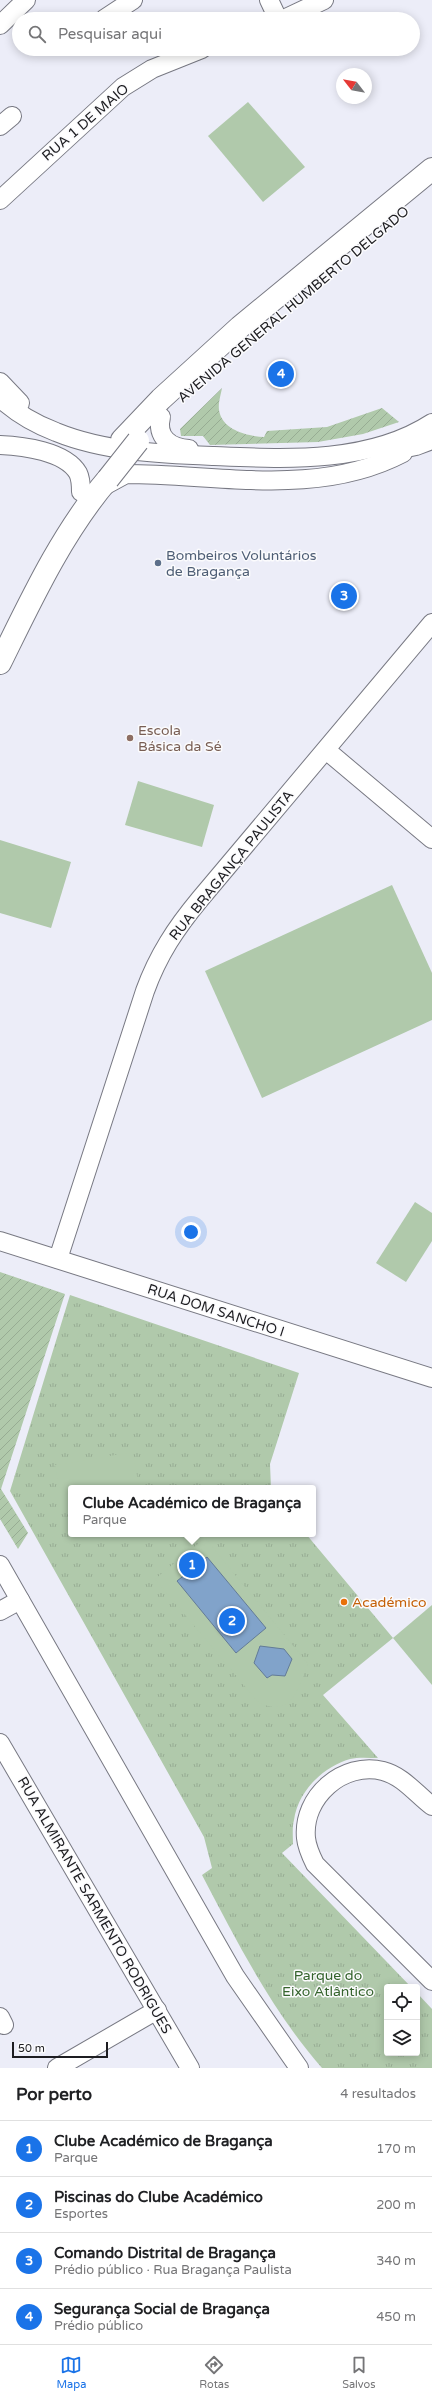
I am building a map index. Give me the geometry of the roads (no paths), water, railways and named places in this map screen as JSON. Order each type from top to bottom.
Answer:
[{"type":"main road","name":"AVENIDA GENERAL HUMBERTO DELGADO","points":[[0,633],[30,574],[130,437],[161,399],[240,327],[432,169]]},
{"type":"main road","name":"AVENIDA GENERAL HUMBERTO DELGADO","points":[[130,437],[161,417],[206,374],[432,188]]},
{"type":"main road","name":"AVENIDA GENERAL HUMBERTO DELGADO","points":[[0,663],[96,484]]},
{"type":"street","points":[[14,12],[26,0]]},
{"type":"street","points":[[115,12],[133,0]]},
{"type":"street","points":[[269,0],[275,12]]},
{"type":"street","points":[[299,12],[324,0]]},
{"type":"street","points":[[0,25],[12,13]]},
{"type":"street","name":"RUA 1 DE MAIO","points":[[0,200],[123,88],[152,69],[184,56]]},
{"type":"street","points":[[0,382],[27,409],[73,433],[97,438],[115,436],[130,437]]},
{"type":"street","points":[[0,398],[32,422],[71,438],[104,445],[178,455],[280,458],[334,455],[392,441],[432,423]]},
{"type":"street","points":[[0,408],[29,429],[64,442],[98,451],[176,461],[275,465],[314,464],[424,443]]},
{"type":"street","points":[[161,417],[159,424],[163,438],[179,449],[278,451],[362,439],[398,430],[432,415]]},
{"type":"street","points":[[0,445],[37,451],[66,461],[78,474],[96,484],[111,481],[126,474],[278,480],[321,478],[383,463],[424,443]]},
{"type":"street","name":"RUA BRAGANÇA PAULISTA","points":[[58,1259],[142,998],[160,955],[196,904],[432,623]]},
{"type":"street","points":[[326,750],[432,839]]},
{"type":"street","name":"RUA DOM SANCHO I","points":[[0,1241],[432,1378]]},
{"type":"street","points":[[0,1565],[235,1976],[297,2067]]},
{"type":"street","points":[[0,1610],[20,1600]]},
{"type":"street","name":"RUA ALMIRANTE SARMENTO RODRIGUES","points":[[0,1743],[190,2068]]},
{"type":"street","points":[[432,1806],[394,1775],[373,1769],[356,1770],[339,1777],[329,1784],[314,1805],[306,1828],[309,1852],[315,1864],[432,1981]]},
{"type":"street","points":[[57,2068],[157,2010]]},
{"type":"water","points":[[207,1557],[266,1628],[236,1653],[177,1581]]},
{"type":"water","points":[[260,1646],[284,1649],[292,1659],[285,1676],[272,1675],[267,1678],[254,1663]]},
{"type":"place","name":"Segurança Social de Bragança","points":[[281,374]]},
{"type":"place","name":"Bombeiros Voluntários de Bragança","points":[[158,563]]},
{"type":"place","name":"Comando Distrital de Bragança","points":[[344,596]]},
{"type":"place","name":"Escola Básica da Sé","points":[[130,738]]},
{"type":"place","name":"Clube Académico de Bragança","points":[[192,1565]]},
{"type":"place","name":"Académico","points":[[344,1602]]},
{"type":"place","name":"Piscinas do Clube Académico","points":[[232,1621]]},
{"type":"park label","name":"Parque do Eixo Atlântico","points":[[328,1984]]}]
